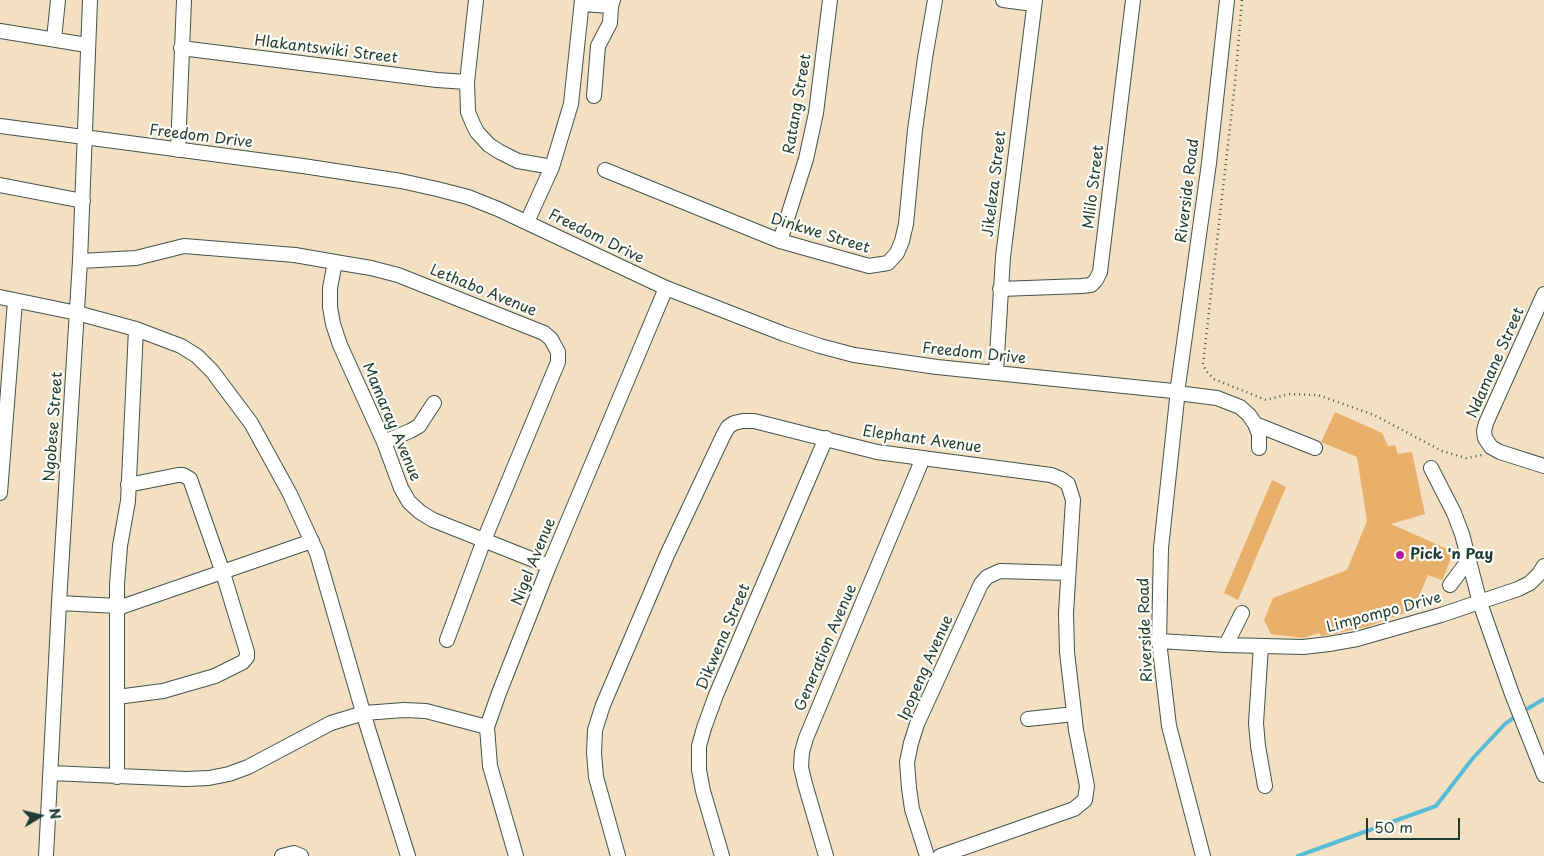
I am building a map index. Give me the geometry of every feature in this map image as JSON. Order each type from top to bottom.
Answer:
[{"type":"street","points":[[54,39],[58,0]]},
{"type":"street","name":"Ngobese Street","points":[[46,856],[80,261],[90,0]]},
{"type":"street","points":[[178,150],[184,0]]},
{"type":"street","points":[[476,0],[467,82],[468,112],[477,132],[488,145],[518,161],[552,167]]},
{"type":"street","name":"Ratang Street","points":[[780,241],[806,159],[816,113],[830,0]]},
{"type":"street","name":"Dinkwe Street","points":[[605,170],[780,241],[868,266],[888,263],[897,253],[906,224],[924,58],[935,0]]},
{"type":"street","points":[[1004,0],[1035,2]]},
{"type":"street","name":"Mlilo Street","points":[[1000,289],[1091,285],[1100,272],[1133,0]]},
{"type":"street","name":"Riverside Road","points":[[1203,856],[1169,726],[1159,641],[1161,548],[1178,393],[1209,163],[1227,0]]},
{"type":"street","points":[[528,222],[552,167],[571,104],[582,2],[612,3],[610,23],[598,46],[594,96]]},
{"type":"street","name":"Jikeleza Street","points":[[996,372],[1000,289],[1035,2]]},
{"type":"street","points":[[0,30],[87,45]]},
{"type":"street","name":"Hlakantswiki Street","points":[[182,48],[437,80],[467,82]]},
{"type":"street","name":"Freedom Drive","points":[[0,126],[303,166],[400,181],[468,198],[528,222],[603,260],[666,288],[784,334],[846,352],[937,367],[996,372],[1216,398],[1240,407],[1255,424]]},
{"type":"street","points":[[0,185],[83,202]]},
{"type":"street","name":"Lethabo Avenue","points":[[80,261],[136,258],[172,248],[198,246],[294,255],[372,268],[398,275],[544,333],[555,344],[558,352],[558,362],[484,540],[447,640]]},
{"type":"street","name":"Mamaray Avenue","points":[[335,262],[330,288],[330,308],[333,324],[340,345],[384,442],[401,488],[409,502],[433,520],[549,566]]},
{"type":"street","name":"Nigel Avenue","points":[[516,856],[490,766],[487,727],[498,693],[549,566],[666,288]]},
{"type":"street","name":"Ndamane Street","points":[[1500,452],[1487,443],[1484,438],[1486,423],[1544,294]]},
{"type":"street","points":[[0,298],[77,313],[136,329],[182,346],[197,356],[212,371],[251,423],[294,501],[312,541],[408,856]]},
{"type":"street","points":[[0,494],[15,301]]},
{"type":"street","points":[[117,776],[118,565],[126,516],[136,329]]},
{"type":"street","points":[[384,442],[418,426],[434,403]]},
{"type":"street","name":"Elephant Avenue","points":[[618,856],[596,776],[595,730],[603,705],[656,582],[723,436],[728,427],[734,423],[749,421],[826,438],[877,452],[1052,475],[1061,478],[1068,484],[1073,500],[1068,573],[1067,652],[1086,794],[1081,804],[1074,809],[940,856]]},
{"type":"street","points":[[1255,424],[1259,448]]},
{"type":"street","points":[[1255,424],[1315,448]]},
{"type":"street","name":"Dikwena Street","points":[[722,856],[703,790],[699,770],[699,746],[716,696],[826,438]]},
{"type":"street","points":[[1500,452],[1544,466]]},
{"type":"street","name":"Generation Avenue","points":[[826,856],[801,767],[802,752],[923,458]]},
{"type":"street","points":[[1431,468],[1460,527],[1480,603],[1512,694],[1544,775]]},
{"type":"street","points":[[118,697],[163,691],[188,685],[215,676],[243,662],[247,657],[224,573],[187,476],[128,485]]},
{"type":"street","points":[[59,603],[118,607],[224,573],[312,541]]},
{"type":"street","points":[[1450,585],[1468,561]]},
{"type":"street","name":"Limpompo Drive","points":[[1159,641],[1303,647],[1357,639],[1480,603],[1518,589],[1530,583],[1540,574],[1544,566]]},
{"type":"street","name":"Ipopeng Avenue","points":[[927,856],[912,809],[907,762],[918,724],[981,584],[987,577],[1000,571],[1068,573]]},
{"type":"street","points":[[1226,645],[1242,613]]},
{"type":"street","points":[[1261,646],[1256,723],[1264,786]]},
{"type":"street","points":[[51,773],[186,779],[209,778],[229,774],[248,767],[331,723],[364,713],[404,710],[426,711],[487,727]]},
{"type":"street","points":[[1028,718],[1074,714]]},
{"type":"street","points":[[282,856],[294,853],[301,856]]},
{"type":"path","points":[[1242,0],[1235,83],[1203,364],[1206,371],[1214,379],[1266,400],[1289,394],[1318,395],[1374,415],[1442,451],[1466,458],[1500,452]]},
{"type":"building","points":[[1335,412],[1382,433],[1388,446],[1395,445],[1398,454],[1412,452],[1425,514],[1391,524],[1454,552],[1442,580],[1428,575],[1413,610],[1366,627],[1328,635],[1321,636],[1319,633],[1303,638],[1271,634],[1264,620],[1273,598],[1347,570],[1367,521],[1357,457],[1321,442]]},
{"type":"building","points":[[1272,480],[1286,487],[1238,600],[1224,593]]},
{"type":"waterway","points":[[1522,712],[1544,699]]},
{"type":"waterway","points":[[1298,856],[1436,806],[1473,758],[1505,724],[1516,716]]},
{"type":"place","name":"Pick 'n Pay","points":[[1400,555]]}]
